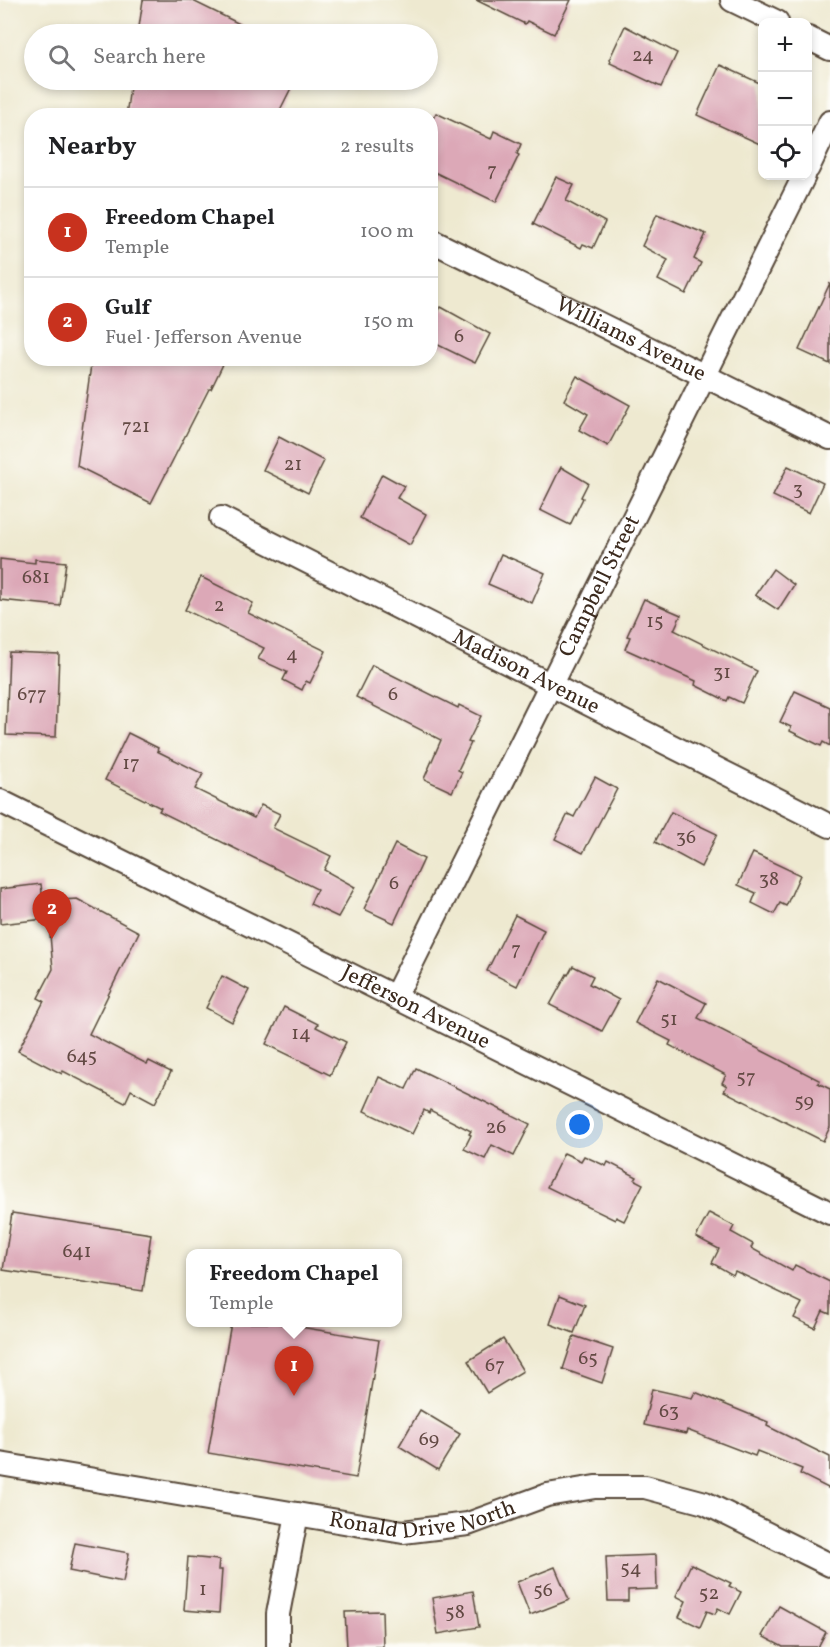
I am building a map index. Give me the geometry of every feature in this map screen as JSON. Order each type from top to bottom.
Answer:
[{"type":"street","points":[[732,0],[769,18]]},
{"type":"street","points":[[812,40],[830,49]]},
{"type":"street","points":[[812,158],[830,122]]},
{"type":"street","name":"Campbell Street","points":[[395,997],[802,180]]},
{"type":"street","name":"Williams Avenue","points":[[438,244],[830,438]]},
{"type":"street","name":"Madison Avenue","points":[[221,518],[830,826]]},
{"type":"street","name":"Jefferson Avenue","points":[[0,801],[830,1213]]},
{"type":"street","name":"Ronald Drive North","points":[[0,1464],[403,1532],[468,1524],[547,1496],[595,1487],[645,1487],[705,1503],[830,1565]]},
{"type":"street","points":[[278,1647],[278,1614],[297,1514]]},
{"type":"building","points":[[143,0],[191,0],[240,24],[139,24]]},
{"type":"building","points":[[476,0],[571,0],[554,34],[527,21],[525,24]]},
{"type":"building","points":[[625,26],[677,53],[661,87],[610,63],[609,60]]},
{"type":"building","points":[[720,65],[758,82],[758,143],[697,115]]},
{"type":"building","points":[[130,90],[290,90],[281,108],[127,108]]},
{"type":"building","points":[[438,114],[491,139],[494,131],[521,144],[517,154],[519,155],[496,202],[438,174]]},
{"type":"building","points":[[556,177],[574,185],[566,201],[605,222],[593,248],[583,244],[581,248],[533,224]]},
{"type":"building","points":[[657,214],[706,234],[694,259],[701,263],[686,294],[658,280],[668,260],[642,246]]},
{"type":"building","points":[[830,283],[830,364],[799,350]]},
{"type":"building","points":[[441,307],[490,334],[475,363],[438,345],[438,312]]},
{"type":"building","points":[[91,366],[222,366],[151,503],[77,466]]},
{"type":"building","points":[[577,376],[630,405],[608,446],[579,430],[588,414],[564,400]]},
{"type":"building","points":[[279,437],[324,461],[308,493],[263,470]]},
{"type":"building","points":[[788,466],[823,483],[809,513],[773,496]]},
{"type":"building","points":[[561,467],[588,483],[570,525],[540,510]]},
{"type":"building","points":[[382,474],[404,486],[397,498],[426,514],[410,545],[360,518]]},
{"type":"building","points":[[501,554],[545,573],[532,603],[488,584]]},
{"type":"building","points":[[0,559],[35,563],[35,559],[66,562],[60,606],[0,600]]},
{"type":"building","points":[[773,569],[794,585],[778,610],[755,595]]},
{"type":"building","points":[[201,577],[253,603],[248,613],[326,651],[310,683],[306,681],[302,690],[283,680],[287,672],[258,659],[264,648],[185,610]]},
{"type":"building","points":[[644,599],[681,615],[674,630],[757,671],[742,703],[729,697],[727,701],[695,685],[696,681],[625,649],[630,637],[627,636]]},
{"type":"building","points":[[9,652],[59,654],[56,737],[6,735]]},
{"type":"building","points":[[372,665],[458,708],[459,705],[481,716],[468,742],[471,743],[458,770],[462,772],[452,792],[424,779],[441,740],[356,697]]},
{"type":"building","points":[[795,691],[830,707],[830,746],[823,742],[821,746],[790,731],[791,727],[780,722]]},
{"type":"building","points":[[128,733],[158,748],[157,751],[203,774],[195,789],[254,818],[261,805],[280,814],[273,828],[331,856],[324,870],[355,887],[338,917],[310,904],[317,889],[159,811],[161,808],[105,780]]},
{"type":"building","points":[[595,777],[617,789],[583,853],[555,839],[568,814],[574,817]]},
{"type":"building","points":[[671,812],[717,834],[701,867],[655,842]]},
{"type":"building","points":[[395,844],[424,859],[394,923],[364,909]]},
{"type":"building","points":[[753,853],[800,875],[786,906],[780,903],[774,914],[752,903],[756,893],[738,885]]},
{"type":"building","points":[[41,884],[45,919],[0,924],[0,889]]},
{"type":"building","points":[[77,899],[139,932],[89,1034],[147,1064],[149,1061],[171,1072],[155,1103],[131,1090],[125,1103],[18,1051],[44,1001],[38,998],[53,969],[47,901]]},
{"type":"building","points":[[515,915],[544,930],[517,986],[487,971]]},
{"type":"building","points":[[573,966],[593,976],[589,984],[619,1000],[602,1031],[550,1005]]},
{"type":"building","points":[[222,976],[249,990],[232,1022],[206,1008]]},
{"type":"building","points":[[658,978],[706,1003],[698,1018],[819,1080],[818,1083],[830,1089],[830,1127],[823,1141],[724,1091],[727,1086],[722,1083],[726,1075],[669,1045],[671,1041],[635,1023]]},
{"type":"building","points":[[284,1007],[318,1024],[316,1027],[346,1042],[330,1075],[266,1044]]},
{"type":"building","points":[[416,1068],[530,1124],[514,1156],[492,1145],[485,1159],[464,1149],[471,1131],[430,1110],[429,1113],[424,1110],[412,1134],[364,1111],[379,1077],[406,1089]]},
{"type":"building","points":[[564,1153],[581,1161],[584,1156],[606,1166],[608,1162],[637,1177],[635,1180],[643,1184],[624,1221],[616,1217],[615,1220],[547,1187]]},
{"type":"building","points":[[12,1213],[151,1234],[143,1291],[3,1270]]},
{"type":"building","points":[[709,1213],[734,1226],[731,1232],[753,1244],[751,1248],[792,1271],[795,1265],[830,1282],[830,1314],[823,1311],[815,1328],[794,1318],[802,1303],[735,1271],[733,1275],[712,1263],[719,1249],[696,1237]]},
{"type":"building","points":[[560,1295],[585,1305],[574,1333],[550,1324]]},
{"type":"building","points":[[230,1327],[300,1327],[379,1340],[356,1478],[208,1453]]},
{"type":"building","points":[[574,1336],[613,1349],[602,1383],[563,1369]]},
{"type":"building","points":[[503,1339],[523,1371],[487,1393],[468,1361]]},
{"type":"building","points":[[652,1389],[692,1398],[695,1392],[768,1422],[767,1426],[830,1457],[830,1489],[800,1474],[802,1469],[757,1451],[755,1456],[687,1430],[686,1434],[644,1425]]},
{"type":"building","points":[[420,1410],[460,1434],[438,1470],[399,1446]]},
{"type":"building","points":[[75,1543],[129,1553],[123,1582],[69,1571]]},
{"type":"building","points":[[656,1555],[657,1589],[628,1590],[628,1601],[608,1601],[606,1557]]},
{"type":"building","points":[[188,1557],[219,1560],[218,1570],[222,1570],[219,1613],[184,1610]]},
{"type":"building","points":[[691,1564],[731,1583],[729,1586],[741,1592],[730,1614],[718,1608],[715,1614],[707,1611],[700,1627],[679,1617],[686,1601],[676,1596]]},
{"type":"building","points":[[555,1567],[569,1600],[530,1615],[517,1582]]},
{"type":"building","points":[[473,1591],[479,1627],[438,1634],[432,1598]]},
{"type":"building","points":[[779,1606],[826,1632],[818,1647],[783,1647],[762,1636]]},
{"type":"building","points":[[382,1611],[383,1647],[347,1647],[345,1612]]},
{"type":"place","name":"Gulf","points":[[52,939]]},
{"type":"place","name":"Freedom Chapel","points":[[294,1396]]}]
